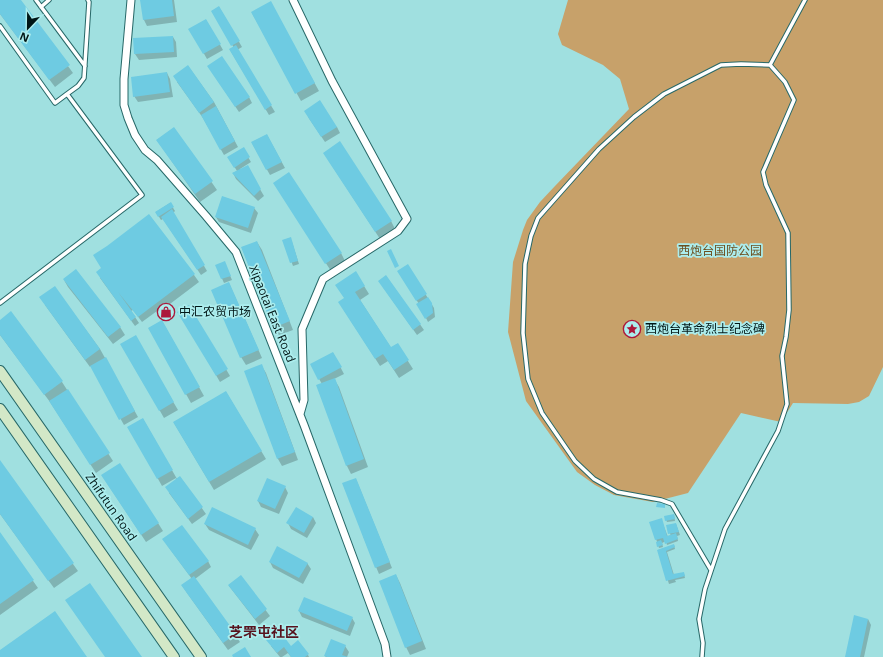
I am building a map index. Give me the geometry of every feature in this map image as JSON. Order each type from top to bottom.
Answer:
[{"type":"main road","name":"Zhifutun Road","points":[[0,371],[201,657]]},
{"type":"main road","points":[[0,409],[174,657]]},
{"type":"street","name":"Xipaotai East Road","points":[[130,0],[124,79],[124,105],[128,118],[145,150],[157,160],[236,252],[300,414],[385,644],[387,657]]},
{"type":"street","points":[[294,0],[332,81],[407,219],[398,231],[324,279],[302,330],[304,400],[300,414]]},
{"type":"lane","points":[[36,0],[85,66]]},
{"type":"lane","points":[[41,7],[49,0]]},
{"type":"lane","points":[[0,26],[54,103],[78,86],[84,78],[88,0]]},
{"type":"lane","points":[[770,65],[805,0]]},
{"type":"lane","points":[[702,657],[703,643],[699,619],[705,589],[711,570],[725,529],[778,431],[787,404],[782,356],[789,310],[788,233],[766,185],[763,172],[794,100],[786,82],[770,65],[721,65],[664,94],[634,117],[598,149],[538,218],[531,236],[526,264],[523,334],[528,379],[542,413],[575,461],[594,479],[617,492],[661,500],[672,504],[711,570]]},
{"type":"lane","points":[[0,303],[142,196],[67,94]]},
{"type":"green space","name":"西炮台国防公园","points":[[568,0],[883,0],[883,367],[869,396],[859,402],[848,404],[793,403],[781,422],[741,413],[688,493],[653,502],[614,495],[595,485],[577,472],[526,401],[508,332],[513,262],[527,220],[540,202],[629,109],[620,79],[603,65],[562,45],[558,34]]},
{"type":"building","points":[[0,0],[21,0],[70,65],[49,80],[0,14]]},
{"type":"building","points":[[140,0],[172,0],[174,16],[143,20]]},
{"type":"building","points":[[271,1],[315,83],[295,94],[251,12]]},
{"type":"building","points":[[219,6],[240,41],[231,46],[211,11]]},
{"type":"building","points":[[206,19],[221,44],[203,54],[188,29]]},
{"type":"building","points":[[173,36],[174,52],[134,54],[133,38]]},
{"type":"building","points":[[236,45],[272,105],[265,110],[229,49]]},
{"type":"building","points":[[222,56],[250,97],[235,107],[207,66]]},
{"type":"building","points":[[188,65],[214,102],[199,113],[173,76]]},
{"type":"building","points":[[167,72],[170,92],[133,97],[131,77]]},
{"type":"building","points":[[320,100],[337,127],[321,137],[304,111]]},
{"type":"building","points":[[216,106],[235,141],[220,150],[201,115]]},
{"type":"building","points":[[174,127],[213,181],[195,194],[156,140]]},
{"type":"building","points":[[267,134],[282,162],[266,170],[251,142]]},
{"type":"building","points":[[340,141],[392,221],[375,232],[323,153]]},
{"type":"building","points":[[244,147],[250,157],[234,168],[227,157]]},
{"type":"building","points":[[248,165],[261,189],[254,196],[232,173]]},
{"type":"building","points":[[289,172],[342,253],[325,264],[273,183]]},
{"type":"building","points":[[222,196],[255,207],[248,228],[215,217]]},
{"type":"building","points":[[171,202],[174,207],[158,217],[155,212]]},
{"type":"building","points":[[172,209],[205,265],[197,270],[161,217]]},
{"type":"building","points":[[149,214],[195,274],[138,317],[118,292],[136,317],[131,321],[96,272],[101,268],[93,255]]},
{"type":"building","points":[[291,237],[298,261],[290,263],[282,240]]},
{"type":"building","points":[[257,241],[290,321],[273,328],[241,247]]},
{"type":"building","points":[[391,249],[399,266],[395,268],[387,251]]},
{"type":"building","points":[[225,261],[231,276],[221,279],[215,265]]},
{"type":"building","points":[[408,264],[427,294],[416,301],[397,271]]},
{"type":"building","points":[[76,269],[121,327],[108,337],[63,279]]},
{"type":"building","points":[[356,271],[365,286],[355,292],[391,347],[398,343],[409,360],[394,370],[383,354],[375,359],[338,302],[344,298],[335,285]]},
{"type":"building","points":[[386,275],[421,324],[413,330],[378,281]]},
{"type":"building","points":[[229,282],[259,350],[240,358],[211,290]]},
{"type":"building","points":[[55,286],[100,349],[85,360],[39,297]]},
{"type":"building","points":[[428,297],[432,303],[433,313],[425,319],[416,304]]},
{"type":"building","points":[[189,305],[228,369],[216,376],[177,312]]},
{"type":"building","points":[[11,311],[63,381],[44,395],[0,335],[0,320]]},
{"type":"building","points":[[162,320],[200,387],[185,395],[148,328]]},
{"type":"building","points":[[136,335],[174,402],[159,411],[120,344]]},
{"type":"building","points":[[333,352],[342,367],[318,380],[310,364]]},
{"type":"building","points":[[106,357],[135,411],[119,420],[90,366]]},
{"type":"building","points":[[262,364],[295,452],[277,459],[244,371]]},
{"type":"building","points":[[335,378],[364,459],[346,466],[316,385]]},
{"type":"building","points":[[68,389],[110,453],[90,465],[49,401]]},
{"type":"building","points":[[226,391],[262,451],[209,482],[173,422]]},
{"type":"building","points":[[143,418],[173,470],[157,479],[127,427]]},
{"type":"building","points":[[0,460],[74,563],[48,581],[0,514]]},
{"type":"building","points":[[120,463],[159,523],[141,535],[101,475]]},
{"type":"building","points":[[180,476],[203,507],[188,519],[165,487]]},
{"type":"building","points":[[267,478],[286,486],[275,509],[257,501]]},
{"type":"building","points":[[356,478],[390,562],[375,568],[342,483]]},
{"type":"building","points":[[657,503],[665,504],[665,508],[656,507]]},
{"type":"building","points":[[212,507],[256,528],[248,545],[204,524]]},
{"type":"building","points":[[296,507],[313,517],[304,533],[286,523]]},
{"type":"building","points":[[674,514],[675,519],[665,521],[664,516]]},
{"type":"building","points":[[662,518],[667,536],[676,533],[678,539],[665,544],[663,538],[655,540],[649,522]]},
{"type":"building","points":[[676,523],[679,532],[668,534],[666,525]]},
{"type":"building","points":[[182,525],[209,561],[189,575],[162,539]]},
{"type":"building","points":[[0,532],[34,580],[0,604]]},
{"type":"building","points":[[661,540],[663,545],[657,547],[656,542]]},
{"type":"building","points":[[674,544],[675,547],[666,551],[673,574],[684,572],[685,576],[666,581],[657,550]]},
{"type":"building","points":[[277,546],[308,563],[299,578],[269,562]]},
{"type":"building","points":[[396,574],[422,641],[405,648],[379,581]]},
{"type":"building","points":[[241,575],[267,609],[255,619],[228,585]]},
{"type":"building","points":[[194,576],[236,634],[223,643],[181,585]]},
{"type":"building","points":[[90,583],[142,657],[105,657],[65,600]]},
{"type":"building","points":[[304,597],[353,617],[347,631],[298,611]]},
{"type":"building","points":[[55,611],[87,657],[0,657],[0,650]]},
{"type":"building","points":[[854,615],[868,619],[860,657],[845,657]]},
{"type":"building","points":[[279,630],[291,646],[298,640],[309,654],[305,657],[291,657],[284,647],[277,653],[266,640]]},
{"type":"building","points":[[331,639],[346,645],[342,655],[348,657],[324,656]]},
{"type":"building","points":[[245,647],[251,657],[233,657],[232,655]]},
{"type":"place","name":"中汇农贸市场","points":[[166,312]]},
{"type":"place","name":"西炮台革命烈士纪念碑","points":[[632,329]]},
{"type":"district","name":"芝罘屯社区","points":[[264,632]]}]
